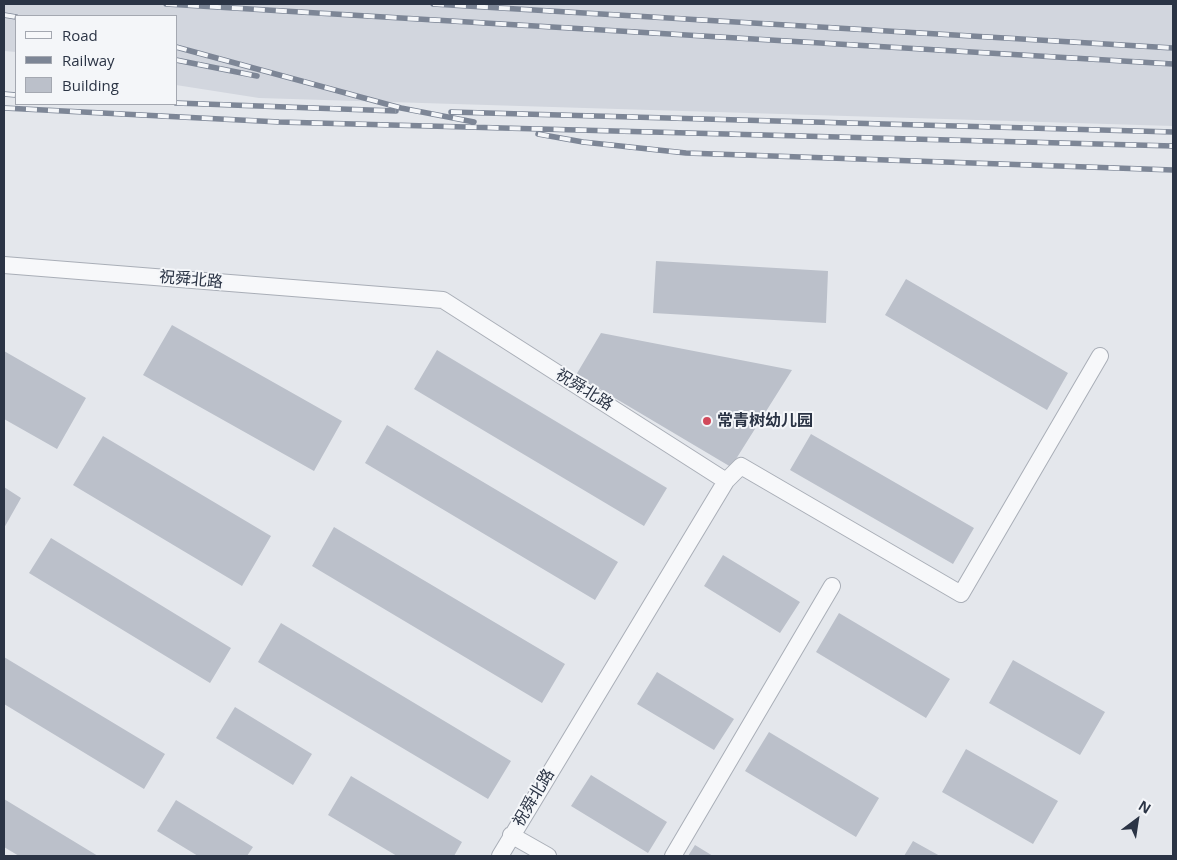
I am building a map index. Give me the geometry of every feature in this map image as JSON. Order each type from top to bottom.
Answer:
[{"type":"street","name":"祝舜北路","points":[[4,265],[442,300],[726,481],[500,856]]},
{"type":"street","points":[[726,481],[741,466],[961,594],[1100,356]]},
{"type":"street","points":[[672,856],[832,586]]},
{"type":"street","points":[[511,835],[548,856]]},
{"type":"shaded area","points":[[4,4],[1173,4],[1173,126],[259,98],[178,85],[178,15],[15,15],[15,52],[4,51]]},
{"type":"building","points":[[656,261],[828,271],[826,323],[653,313]]},
{"type":"building","points":[[906,279],[1068,373],[1047,410],[885,315]]},
{"type":"building","points":[[172,325],[342,421],[314,471],[143,375]]},
{"type":"building","name":"常青树幼儿园","points":[[601,333],[792,370],[731,467],[576,375]]},
{"type":"building","points":[[437,350],[667,488],[644,526],[414,389]]},
{"type":"building","points":[[4,351],[86,398],[57,449],[4,419]]},
{"type":"building","points":[[387,425],[618,562],[595,600],[365,463]]},
{"type":"building","points":[[811,434],[974,528],[953,564],[790,470]]},
{"type":"building","points":[[103,436],[271,536],[242,586],[73,485]]},
{"type":"building","points":[[4,487],[21,498],[4,528]]},
{"type":"building","points":[[334,527],[565,664],[542,703],[312,566]]},
{"type":"building","points":[[51,538],[231,648],[210,683],[29,573]]},
{"type":"building","points":[[723,555],[800,602],[780,633],[704,586]]},
{"type":"building","points":[[839,613],[950,679],[926,718],[816,652]]},
{"type":"building","points":[[281,623],[511,761],[488,799],[258,662]]},
{"type":"building","points":[[4,657],[165,754],[144,789],[4,704]]},
{"type":"building","points":[[1013,660],[1105,712],[1080,755],[989,703]]},
{"type":"building","points":[[657,672],[734,719],[714,750],[637,704]]},
{"type":"building","points":[[235,707],[312,754],[293,785],[216,738]]},
{"type":"building","points":[[769,732],[879,798],[856,837],[745,771]]},
{"type":"building","points":[[966,749],[1058,801],[1033,844],[942,792]]},
{"type":"building","points":[[591,775],[667,822],[648,853],[571,806]]},
{"type":"building","points":[[351,776],[462,842],[454,856],[397,856],[328,815]]},
{"type":"building","points":[[4,799],[98,856],[19,856],[4,847]]},
{"type":"building","points":[[176,800],[253,847],[247,856],[198,856],[157,831]]},
{"type":"building","points":[[913,841],[940,856],[904,856]]},
{"type":"building","points":[[695,845],[713,856],[688,856]]},
{"type":"railway","points":[[166,4],[1173,64]]},
{"type":"railway","points":[[433,4],[1173,48]]},
{"type":"railway","points":[[4,15],[15,17]]},
{"type":"railway","points":[[178,48],[401,108],[474,122]]},
{"type":"railway","points":[[178,60],[257,76]]},
{"type":"railway","points":[[4,94],[15,95]]},
{"type":"railway","points":[[178,103],[396,111]]},
{"type":"railway","points":[[4,108],[279,122],[1173,146]]},
{"type":"railway","points":[[451,112],[1173,132]]},
{"type":"railway","points":[[538,134],[583,142],[686,153],[1173,170]]},
{"type":"place","name":"常青树幼儿园","points":[[707,421]]}]
